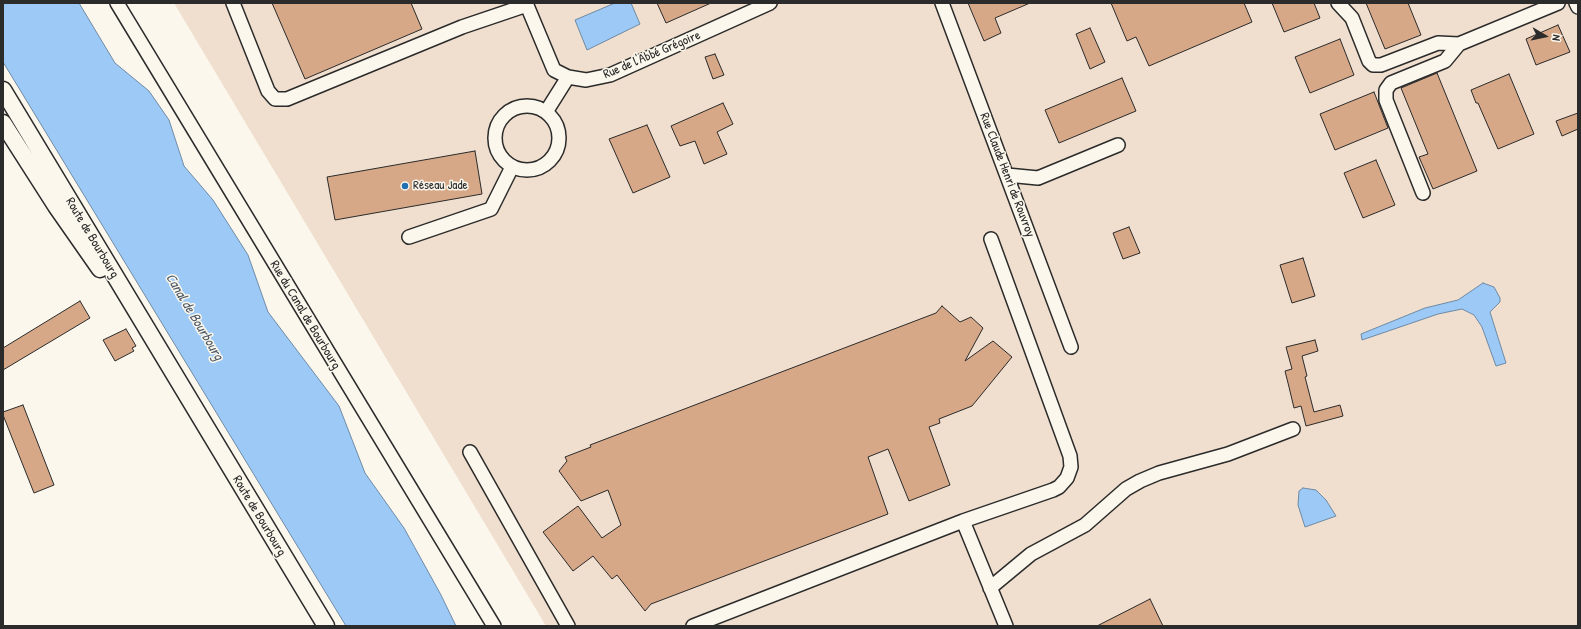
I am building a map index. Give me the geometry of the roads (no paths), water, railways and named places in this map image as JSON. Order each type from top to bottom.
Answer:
[{"type":"main road","name":"Route de Bourbourg","points":[[3,90],[326,626]]},
{"type":"main road","name":"Route de Bourbourg","points":[[3,123],[56,206],[181,386]]},
{"type":"street","name":"Rue du Canal de Bourbourg","points":[[117,3],[494,626]]},
{"type":"street","points":[[233,3],[268,91],[275,98],[287,99],[462,28],[526,4],[554,70],[568,78],[546,112]]},
{"type":"street","name":"Rue de l'Abbé Grégoire","points":[[568,78],[586,80],[610,75],[770,3]]},
{"type":"street","name":"Rue Claude Henri de Rouvroy","points":[[942,3],[1071,347]]},
{"type":"street","points":[[1338,3],[1352,18],[1369,60],[1373,65],[1381,65],[1438,43],[1459,44],[1558,3]]},
{"type":"street","points":[[1423,193],[1386,100],[1386,90],[1391,83],[1444,61],[1459,44]]},
{"type":"street","points":[[529,105],[546,112],[554,119],[558,127],[559,142],[555,156],[540,168],[521,170],[512,167],[503,160],[497,151],[495,141],[496,130],[500,120],[512,109],[520,106],[529,105]]},
{"type":"street","points":[[1007,175],[1038,178],[1118,145]]},
{"type":"street","points":[[409,237],[491,209],[512,167]]},
{"type":"street","points":[[692,626],[963,521],[1059,487],[1067,478],[1071,467],[1070,456],[991,238]]},
{"type":"street","points":[[990,588],[1035,552],[1082,527],[1126,489],[1140,481],[1160,473],[1228,454],[1292,429]]},
{"type":"street","points":[[470,452],[568,626]]},
{"type":"street","points":[[963,521],[1006,626]]},
{"type":"water","name":"Canal de Bourbourg","points":[[3,3],[79,3],[115,63],[149,91],[169,120],[184,166],[213,200],[248,255],[268,312],[339,406],[365,473],[404,528],[441,595],[456,626],[346,626],[3,62]]},
{"type":"water","points":[[615,3],[631,3],[640,24],[587,50],[575,20]]},
{"type":"water","points":[[1483,283],[1494,287],[1500,298],[1500,302],[1490,312],[1506,363],[1496,366],[1482,327],[1474,315],[1462,309],[1438,314],[1362,340],[1361,334],[1425,308],[1458,300]]},
{"type":"water","points":[[1303,488],[1316,490],[1326,500],[1336,516],[1305,527],[1298,505],[1299,491]]},
{"type":"place","name":"Réseau Jade","points":[[405,186]]}]
